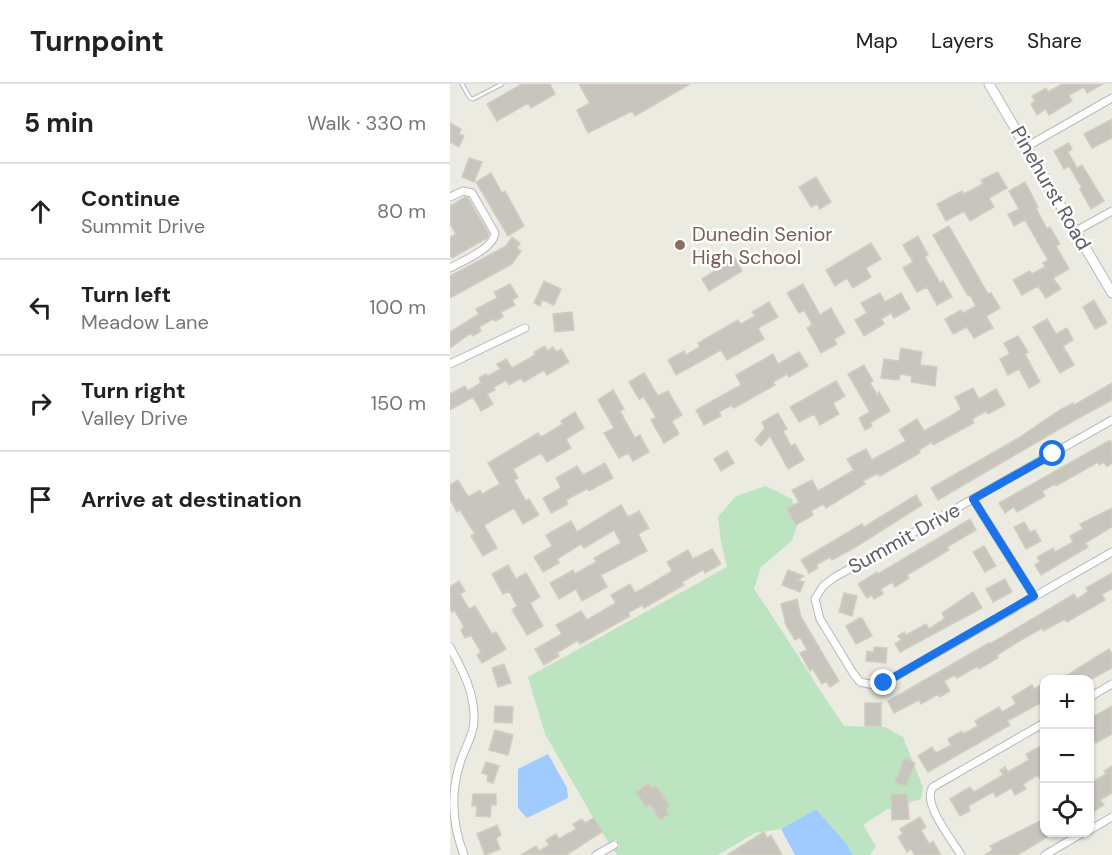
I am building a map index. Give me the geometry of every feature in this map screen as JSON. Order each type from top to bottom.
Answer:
[{"type":"street","name":"Pinehurst Road","points":[[989,84],[1112,293]]},
{"type":"street","points":[[1026,147],[1112,98]]},
{"type":"street","points":[[450,197],[463,190],[472,193],[495,233],[495,238],[488,246],[450,268]]},
{"type":"street","points":[[1076,231],[1112,211]]},
{"type":"street","points":[[450,364],[525,328]]},
{"type":"street","name":"Summit Drive","points":[[1034,596],[884,683],[874,685],[860,682],[820,619],[816,599],[823,586],[1112,420]]},
{"type":"street","points":[[973,499],[1034,596],[1112,552]]},
{"type":"street","points":[[450,647],[472,693],[474,723],[455,777],[452,806],[458,839],[464,855]]},
{"type":"street","points":[[1094,694],[1112,684]]},
{"type":"street","points":[[961,855],[932,808],[928,798],[930,791],[933,787],[1040,725]]},
{"type":"street","points":[[1094,827],[1112,817]]},
{"type":"street","points":[[1044,855],[1075,837]]},
{"type":"street","points":[[596,855],[614,845]]},
{"type":"lane","points":[[462,84],[470,98],[473,99],[502,84]]},
{"type":"green space","points":[[766,486],[792,499],[798,523],[792,541],[761,567],[754,589],[844,726],[885,727],[903,737],[923,787],[921,799],[886,810],[863,825],[876,846],[870,855],[853,855],[847,844],[816,809],[781,829],[755,833],[718,855],[617,855],[614,850],[620,846],[616,839],[609,843],[545,734],[528,677],[727,567],[718,517],[736,496]]},
{"type":"water","points":[[548,754],[567,788],[568,798],[527,818],[518,808],[518,769]]},
{"type":"water","points":[[816,809],[847,844],[853,855],[795,855],[781,829]]},
{"type":"building","points":[[522,84],[550,84],[555,94],[531,108],[528,103],[497,121],[487,104]]},
{"type":"building","points":[[579,84],[690,84],[635,116],[632,111],[588,133],[577,110],[590,103]]},
{"type":"building","points":[[1062,84],[1103,84],[1087,93],[1084,87],[1069,95],[1072,101],[1049,115],[1046,109],[1037,115],[1031,104],[1035,101],[1032,96],[1046,88],[1048,92]]},
{"type":"building","points":[[1112,119],[1112,138],[1092,148],[1084,134]]},
{"type":"building","points":[[450,123],[461,129],[459,134],[464,136],[459,147],[450,142]]},
{"type":"building","points":[[1069,143],[1072,149],[1068,152],[1077,168],[1082,165],[1104,201],[1091,209],[1069,166],[1064,169],[1054,151]]},
{"type":"building","points":[[469,158],[482,162],[474,182],[462,177]]},
{"type":"building","points":[[998,172],[1007,188],[989,198],[994,207],[970,221],[964,211],[946,221],[937,204],[962,191],[964,194],[983,184],[981,180]]},
{"type":"building","points":[[491,173],[502,193],[505,191],[524,226],[508,236],[476,182]]},
{"type":"building","points":[[816,177],[831,202],[820,209],[817,204],[811,207],[799,187]]},
{"type":"building","points":[[1025,182],[1047,229],[1050,227],[1060,244],[1056,246],[1069,269],[1053,278],[1061,289],[1046,298],[1038,286],[1022,295],[1013,280],[1030,271],[1032,274],[1045,267],[1043,263],[1048,260],[1025,220],[1014,226],[1008,214],[1019,209],[1009,191]]},
{"type":"building","points":[[465,197],[468,198],[489,234],[487,238],[452,258],[450,237],[456,234],[450,224],[450,206]]},
{"type":"building","points":[[949,226],[988,294],[991,293],[1000,308],[986,316],[993,328],[974,338],[967,327],[953,334],[945,319],[961,310],[963,313],[976,306],[933,235]]},
{"type":"building","points":[[918,236],[928,255],[925,257],[940,283],[943,281],[952,297],[937,305],[927,287],[917,292],[903,268],[913,262],[903,245]]},
{"type":"building","points":[[512,237],[520,243],[517,248],[521,251],[512,264],[450,298],[450,276],[506,246]]},
{"type":"building","points":[[871,243],[881,259],[866,268],[871,277],[853,288],[847,278],[835,286],[826,270]]},
{"type":"building","points":[[735,258],[742,271],[709,291],[702,279]]},
{"type":"building","points":[[544,281],[561,289],[554,305],[542,300],[540,306],[534,303]]},
{"type":"building","points":[[510,284],[518,297],[512,300],[515,305],[501,312],[503,317],[495,321],[493,319],[479,327],[481,331],[473,336],[471,333],[450,348],[450,332],[479,314],[476,309],[497,298],[494,292]]},
{"type":"building","points":[[803,284],[820,315],[831,308],[845,333],[834,339],[837,344],[821,353],[807,328],[812,325],[810,320],[804,310],[799,313],[787,293]]},
{"type":"building","points":[[880,293],[885,302],[901,293],[910,309],[894,318],[891,313],[881,319],[884,324],[864,336],[855,320],[867,313],[861,303]]},
{"type":"building","points":[[1094,300],[1107,323],[1095,329],[1083,307]]},
{"type":"building","points":[[769,302],[778,317],[758,328],[764,339],[727,360],[721,350],[676,375],[668,360],[684,351],[686,355],[700,347],[698,343],[738,320],[741,324],[755,316],[752,312]]},
{"type":"building","points":[[572,312],[574,330],[555,332],[553,314]]},
{"type":"building","points":[[1047,319],[1056,334],[1067,328],[1073,340],[1063,346],[1074,365],[1060,373],[1033,327]]},
{"type":"building","points":[[1018,336],[1028,352],[1025,354],[1040,382],[1029,388],[1019,369],[1008,375],[1000,359],[1010,354],[1004,343]]},
{"type":"building","points":[[545,346],[547,351],[553,347],[556,352],[561,349],[569,362],[547,375],[544,370],[524,382],[521,378],[509,385],[506,380],[487,394],[493,404],[481,411],[473,397],[450,410],[450,394],[465,386],[468,391],[481,383],[479,378],[500,369],[497,364],[506,359],[512,368],[535,355],[534,352]]},
{"type":"building","points":[[901,348],[922,352],[920,365],[937,367],[935,386],[911,382],[912,376],[900,374],[899,380],[881,378],[884,359],[899,361]]},
{"type":"building","points":[[799,352],[808,366],[789,377],[787,374],[773,382],[775,385],[734,408],[732,405],[719,412],[721,416],[704,425],[696,410],[741,385],[736,375],[773,354],[778,364]]},
{"type":"building","points":[[864,365],[873,381],[870,383],[878,396],[879,392],[890,411],[870,423],[872,426],[865,430],[859,418],[870,412],[848,374]]},
{"type":"building","points":[[644,373],[658,396],[668,391],[682,415],[672,421],[679,434],[664,443],[651,420],[656,417],[644,397],[639,399],[629,382]]},
{"type":"building","points":[[836,381],[845,396],[833,403],[839,414],[820,425],[814,414],[799,422],[790,407]]},
{"type":"building","points":[[1112,383],[1112,400],[938,500],[931,488],[1017,439],[1060,410],[1073,403],[1074,405]]},
{"type":"building","points":[[973,388],[979,399],[996,389],[1005,405],[988,414],[986,411],[972,419],[974,423],[933,445],[932,442],[919,450],[920,453],[880,476],[878,473],[863,481],[865,484],[826,508],[823,504],[811,511],[813,515],[796,525],[787,509],[799,502],[792,490],[812,480],[818,491],[854,470],[847,459],[866,449],[872,460],[906,441],[899,430],[917,419],[924,431],[949,417],[961,409],[955,397]]},
{"type":"building","points":[[613,390],[624,409],[620,411],[635,438],[640,435],[649,452],[633,461],[628,453],[619,458],[604,433],[614,428],[598,400]]},
{"type":"building","points":[[575,412],[584,428],[566,439],[571,448],[547,462],[541,453],[513,469],[518,478],[514,480],[526,501],[529,499],[539,515],[523,524],[514,508],[484,525],[497,548],[483,556],[471,536],[475,534],[460,510],[457,512],[450,499],[450,485],[458,480],[468,497],[480,490],[482,494],[500,484],[488,463],[538,433],[541,437],[563,424],[561,421]]},
{"type":"building","points":[[778,413],[787,429],[783,431],[791,446],[795,444],[804,460],[788,469],[770,436],[761,446],[755,440],[765,428],[762,422]]},
{"type":"building","points":[[1110,440],[1112,463],[1107,467],[1104,462],[1099,465],[1098,462],[1056,486],[1055,484],[1042,491],[1045,496],[1017,512],[1014,507],[1005,513],[999,503]]},
{"type":"building","points":[[727,451],[734,463],[721,471],[714,459]]},
{"type":"building","points":[[605,463],[613,478],[566,500],[568,504],[551,513],[543,498],[561,488],[556,478],[577,466],[583,475]]},
{"type":"building","points":[[916,495],[922,505],[854,548],[832,560],[830,557],[816,565],[818,568],[809,573],[801,560],[862,524],[864,527]]},
{"type":"building","points":[[621,505],[628,517],[639,511],[649,528],[638,534],[647,551],[601,575],[607,587],[582,601],[576,589],[559,599],[550,583],[573,570],[575,574],[596,562],[594,558],[621,543],[614,530],[584,548],[581,544],[557,559],[559,563],[543,572],[534,557],[552,546],[546,535],[571,521],[577,532]]},
{"type":"building","points":[[1112,508],[1112,527],[1085,543],[1088,547],[1041,575],[1035,565],[1040,562],[1037,557],[1053,548],[1055,552],[1073,542],[1070,536],[1083,529],[1080,524]]},
{"type":"building","points":[[970,519],[976,530],[947,547],[949,550],[907,575],[909,578],[895,587],[892,582],[881,589],[883,594],[874,599],[871,595],[867,598],[858,584]]},
{"type":"building","points":[[1024,522],[1030,532],[1035,530],[1041,541],[1026,549],[1014,527]]},
{"type":"building","points":[[984,546],[996,566],[985,572],[973,552]]},
{"type":"building","points":[[712,549],[721,564],[705,573],[703,570],[682,582],[684,585],[644,608],[642,605],[628,613],[630,616],[580,644],[578,640],[557,653],[559,656],[544,665],[535,649],[562,634],[556,625],[581,611],[587,620],[616,603],[611,595],[630,584],[635,593],[672,571],[667,562],[688,550],[693,559]]},
{"type":"building","points":[[508,565],[516,579],[526,573],[540,597],[530,603],[543,626],[527,635],[512,610],[517,606],[509,591],[503,594],[492,574]]},
{"type":"building","points":[[788,570],[804,576],[798,580],[804,582],[800,592],[782,585]]},
{"type":"building","points":[[1112,573],[1112,589],[1102,594],[1105,600],[1067,622],[1065,619],[1043,631],[1042,628],[997,655],[998,658],[979,669],[978,666],[957,678],[955,675],[944,681],[950,691],[940,697],[938,694],[921,704],[919,700],[894,713],[888,701],[1074,594],[1077,599],[1088,592],[1086,588]]},
{"type":"building","points":[[1005,579],[1012,592],[993,602],[986,589]]},
{"type":"building","points":[[459,581],[465,591],[460,594],[469,609],[475,606],[492,634],[496,632],[506,649],[482,663],[477,655],[481,652],[471,635],[465,638],[461,630],[464,627],[455,611],[452,612],[450,609],[450,587]]},
{"type":"building","points":[[973,592],[982,608],[900,652],[895,644],[901,640],[898,636],[904,632],[906,635],[926,624],[929,629],[945,618],[942,613]]},
{"type":"building","points":[[844,593],[857,596],[852,616],[839,612]]},
{"type":"building","points":[[797,599],[801,617],[839,681],[830,687],[826,681],[822,684],[813,669],[810,671],[800,653],[807,650],[800,637],[795,640],[786,625],[781,604]]},
{"type":"building","points":[[862,618],[872,636],[856,644],[846,626]]},
{"type":"building","points":[[874,647],[887,648],[886,663],[866,661],[867,651],[874,652]]},
{"type":"building","points":[[1109,649],[1112,654],[1112,668],[1094,678],[1094,675],[1067,675]]},
{"type":"building","points":[[504,664],[511,683],[498,687],[492,668]]},
{"type":"building","points":[[1032,685],[1034,689],[1040,685],[1040,703],[1007,721],[1010,725],[928,772],[918,756],[932,747],[936,753],[951,745],[948,739],[978,726],[975,721],[999,707],[1002,712],[1016,704],[1012,697]]},
{"type":"building","points":[[865,703],[881,703],[881,726],[865,726]]},
{"type":"building","points":[[495,706],[513,707],[512,723],[494,722]]},
{"type":"building","points":[[1112,706],[1112,734],[1096,743],[1094,740],[1094,716]]},
{"type":"building","points":[[495,730],[513,735],[508,755],[489,750]]},
{"type":"building","points":[[1040,747],[1040,778],[1038,775],[1023,784],[1026,789],[1015,795],[1011,788],[996,797],[993,792],[968,806],[970,811],[960,816],[950,799],[970,787],[974,792],[1003,775],[1000,770],[1005,767],[1008,772],[1029,760],[1026,754]]},
{"type":"building","points":[[905,758],[915,763],[906,786],[895,782]]},
{"type":"building","points":[[486,762],[499,766],[493,783],[487,781],[488,775],[482,773]]},
{"type":"building","points":[[1112,766],[1112,793],[1100,800],[1104,805],[1094,811],[1094,781],[1106,774],[1104,771]]},
{"type":"building","points":[[649,783],[652,788],[656,786],[670,806],[666,809],[669,814],[660,820],[650,804],[646,807],[636,792]]},
{"type":"building","points":[[473,794],[496,794],[496,805],[491,805],[490,817],[476,816],[477,806],[472,806]]},
{"type":"building","points":[[907,794],[909,819],[892,820],[891,795]]},
{"type":"building","points":[[920,817],[926,827],[921,830],[929,844],[933,841],[941,855],[915,855],[911,849],[907,852],[898,837],[903,834],[900,829]]},
{"type":"building","points":[[594,818],[602,832],[566,855],[521,855],[536,846],[539,851],[549,845],[546,840],[556,834],[559,839],[576,829],[573,824],[582,819],[585,823]]},
{"type":"building","points":[[1040,821],[1040,837],[1048,837],[1017,855],[985,855],[993,850],[990,846]]},
{"type":"building","points":[[497,825],[501,835],[496,838],[500,849],[485,855],[477,834]]},
{"type":"building","points":[[764,832],[767,838],[771,835],[782,855],[727,855]]},
{"type":"place","name":"Dunedin Senior High School","points":[[680,245]]},
{"type":"route","points":[[884,683],[1034,596],[973,499],[1053,454]]}]
